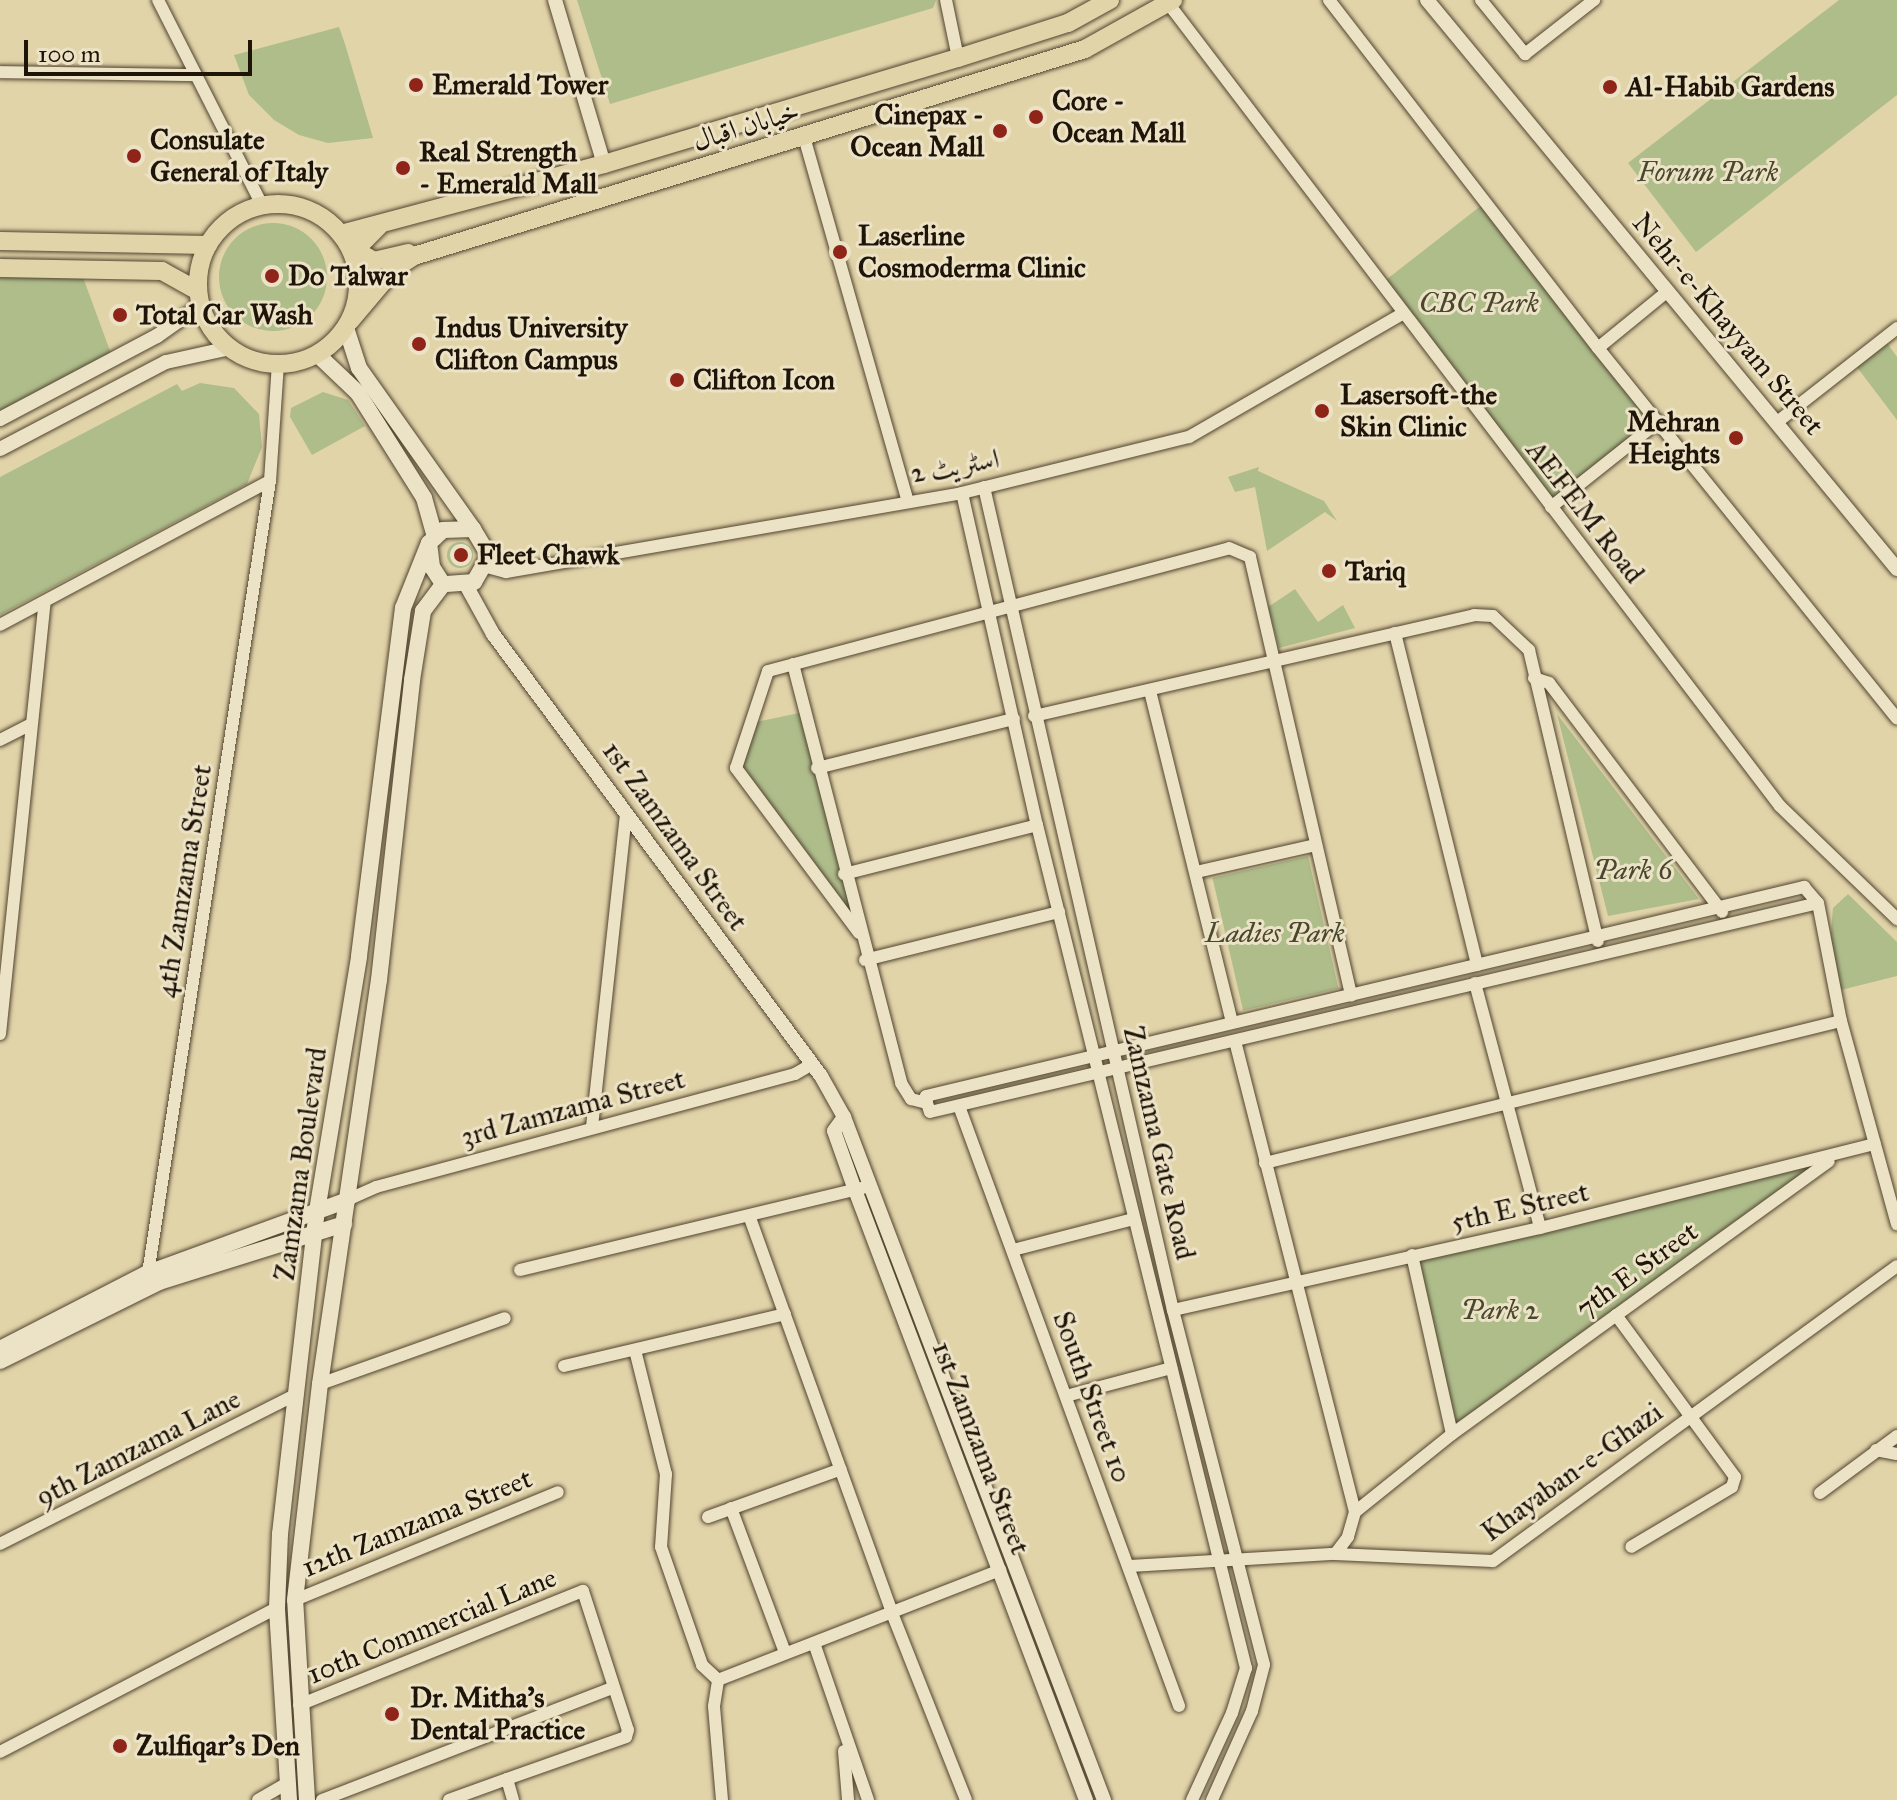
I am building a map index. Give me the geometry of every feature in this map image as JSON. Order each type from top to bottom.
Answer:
[{"type":"main road","name":"خیابان اقبال","points":[[341,234],[604,164],[958,58],[1068,23],[1110,0]]},
{"type":"main road","name":"خیابان اقبال","points":[[348,325],[394,269],[439,248],[1085,49],[1171,2]]},
{"type":"main road","points":[[318,355],[358,393],[424,498],[432,540],[432,567],[443,584],[466,585],[487,567],[488,546],[359,368],[348,325],[358,277],[341,234],[304,208],[262,205],[228,221],[208,245],[200,298],[212,329],[230,348],[252,361],[278,365],[318,355],[348,325]]},
{"type":"main road","points":[[379,226],[359,246],[374,261],[439,248]]},
{"type":"main road","points":[[0,241],[208,245]]},
{"type":"main road","points":[[0,268],[162,271],[200,298]]},
{"type":"main road","points":[[432,540],[453,526],[473,529]]},
{"type":"main road","name":"Zamzama Boulevard","points":[[288,1792],[277,1608],[317,1211],[359,956],[403,608],[432,540]]},
{"type":"main road","name":"Zamzama Boulevard","points":[[307,1800],[295,1600],[320,1384],[379,980],[412,680],[423,611],[443,584]]},
{"type":"main road","points":[[0,1349],[147,1281],[347,1200]]},
{"type":"main road","points":[[0,1361],[147,1281],[344,1224]]},
{"type":"street","points":[[158,0],[262,205]]},
{"type":"street","points":[[555,0],[604,164]]},
{"type":"street","points":[[946,0],[958,58]]},
{"type":"street","points":[[1329,0],[1598,348],[1897,718]]},
{"type":"street","name":"Nehr-e-Khayyam Street","points":[[1427,0],[1897,569]]},
{"type":"street","points":[[1481,0],[1525,54],[1594,0]]},
{"type":"street","name":"AEFEM Road","points":[[1171,2],[1400,315],[1780,806],[1897,919]]},
{"type":"street","points":[[0,72],[195,75]]},
{"type":"street","points":[[804,137],[907,499]]},
{"type":"street","points":[[1598,348],[1668,291]]},
{"type":"street","points":[[0,419],[157,336],[200,298]]},
{"type":"street","name":"اسٹریٹ 2","points":[[487,567],[506,572],[619,554],[907,499],[962,493],[1189,437],[1400,315]]},
{"type":"street","points":[[1776,423],[1897,328]]},
{"type":"street","points":[[0,449],[166,362],[230,348]]},
{"type":"street","name":"4th Zamzama Street","points":[[147,1281],[270,481],[278,365]]},
{"type":"street","points":[[1551,507],[1659,421]]},
{"type":"street","points":[[0,625],[270,481]]},
{"type":"street","name":"Zamzama Gate Road","points":[[984,487],[1022,665],[1072,867],[1173,1310],[1240,1563],[1265,1675],[1212,1800]]},
{"type":"street","name":"Zamzama Gate Road","points":[[962,493],[1037,825],[1102,1073],[1134,1219],[1247,1678],[1192,1800]]},
{"type":"street","points":[[859,933],[736,768],[768,671],[1010,611],[1229,548],[1240,550],[1250,557],[1272,664],[1351,996]]},
{"type":"street","name":"1st Zamzama Street","points":[[466,585],[493,634],[812,1064],[844,1117],[870,1186],[894,1270],[964,1477],[1086,1800]]},
{"type":"street","points":[[0,1034],[5,941],[45,602]]},
{"type":"street","points":[[1034,716],[1272,664],[1395,633],[1493,616],[1529,650],[1602,951]]},
{"type":"street","points":[[1395,633],[1477,965]]},
{"type":"street","points":[[793,664],[865,960],[901,1083],[911,1099],[927,1103]]},
{"type":"street","points":[[1002,670],[1022,665]]},
{"type":"street","points":[[1534,678],[1549,683],[1720,905],[1725,921]]},
{"type":"street","points":[[1150,691],[1232,1022]]},
{"type":"street","points":[[817,768],[1014,719]]},
{"type":"street","points":[[0,740],[31,724]]},
{"type":"street","points":[[592,1127],[626,816]]},
{"type":"street","points":[[844,874],[1037,825]]},
{"type":"street","points":[[1196,872],[1316,845]]},
{"type":"street","points":[[1049,871],[1072,867]]},
{"type":"street","points":[[1818,903],[1725,921],[959,1106],[930,1112],[927,1103],[926,1096],[1804,887],[1818,903],[1841,1021],[1897,1224]]},
{"type":"street","points":[[865,960],[1059,912]]},
{"type":"street","points":[[1475,983],[1540,1228]]},
{"type":"street","points":[[1287,1010],[1293,1026]]},
{"type":"street","points":[[1265,1163],[1841,1021]]},
{"type":"street","points":[[1235,1041],[1293,1282],[1355,1512],[1348,1537],[1335,1554]]},
{"type":"street","name":"3rd Zamzama Street","points":[[347,1200],[376,1187],[795,1074],[812,1064]]},
{"type":"street","name":"South Street 10","points":[[959,1106],[1179,1706]]},
{"type":"street","name":"1st Zamzama Street","points":[[844,1117],[834,1131],[855,1190],[894,1270],[979,1471],[1104,1800]]},
{"type":"street","name":"5th E Street","points":[[1173,1310],[1540,1228],[1834,1157],[1875,1144]]},
{"type":"street","name":"7th E Street","points":[[1355,1512],[1452,1434],[1834,1157]]},
{"type":"street","points":[[1126,1179],[1143,1176]]},
{"type":"street","points":[[520,1270],[750,1218],[870,1186]]},
{"type":"street","points":[[750,1218],[892,1613],[966,1800]]},
{"type":"street","points":[[1013,1250],[1134,1219]]},
{"type":"street","points":[[1412,1255],[1452,1434]]},
{"type":"street","name":"Khayaban-e-Ghazi","points":[[1130,1566],[1240,1563],[1335,1554],[1493,1561],[1897,1266]]},
{"type":"street","points":[[564,1366],[785,1314]]},
{"type":"street","points":[[1616,1315],[1734,1471],[1735,1482],[1631,1547]]},
{"type":"street","points":[[320,1384],[505,1318]]},
{"type":"street","points":[[635,1350],[666,1474],[661,1547],[702,1665],[718,1680]]},
{"type":"street","points":[[1066,1396],[1171,1368]]},
{"type":"street","name":"9th Zamzama Lane","points":[[0,1544],[297,1394]]},
{"type":"street","points":[[1820,1493],[1897,1436]]},
{"type":"street","points":[[1876,1450],[1897,1454]]},
{"type":"street","points":[[708,1517],[841,1469]]},
{"type":"street","points":[[964,1477],[979,1471]]},
{"type":"street","name":"12th Zamzama Street","points":[[295,1600],[558,1492]]},
{"type":"street","points":[[731,1508],[784,1650]]},
{"type":"street","points":[[718,1680],[784,1650],[814,1643],[1000,1570]]},
{"type":"street","name":"10th Commercial Lane","points":[[299,1705],[583,1591],[613,1688]]},
{"type":"street","name":"12th Zamzama Street","points":[[0,1752],[277,1608]]},
{"type":"street","points":[[1028,1644],[1043,1638]]},
{"type":"street","points":[[814,1643],[843,1735],[868,1800]]},
{"type":"street","points":[[718,1680],[714,1706],[722,1800]]},
{"type":"street","points":[[322,1800],[613,1688],[626,1737],[449,1800]]},
{"type":"street","points":[[843,1735],[848,1800]]},
{"type":"street","points":[[507,1779],[513,1800]]},
{"type":"street","points":[[258,1800],[288,1792]]},
{"type":"green space","points":[[577,0],[936,0],[933,8],[610,104]]},
{"type":"green space","name":"Forum Park","points":[[1839,0],[1897,0],[1897,95],[1696,252],[1628,163]]},
{"type":"green space","points":[[339,27],[373,138],[328,143],[299,135],[274,120],[249,95],[234,55]]},
{"type":"green space","name":"CBC Park","points":[[1487,201],[1659,421],[1551,505],[1379,285]]},
{"type":"green space","points":[[273,223],[294,227],[312,238],[323,256],[327,277],[323,298],[312,316],[294,327],[273,331],[252,327],[234,316],[223,298],[219,277],[223,256],[234,238],[252,227]]},
{"type":"green space","points":[[0,269],[80,269],[113,359],[0,419]]},
{"type":"green space","points":[[1885,340],[1897,357],[1897,420],[1853,362]]},
{"type":"green space","points":[[200,383],[234,388],[259,414],[262,447],[247,484],[0,615],[0,477],[177,384],[182,391]]},
{"type":"green space","points":[[323,392],[348,400],[365,426],[312,455],[290,417],[291,408]]},
{"type":"green space","points":[[1259,467],[1258,471],[1324,501],[1337,521],[1325,512],[1267,551],[1255,487],[1235,492],[1228,477]]},
{"type":"green space","points":[[460,542],[469,546],[473,555],[469,564],[460,568],[451,564],[447,555],[451,546]]},
{"type":"green space","points":[[1295,589],[1318,622],[1343,605],[1355,628],[1279,648],[1268,607]]},
{"type":"green space","points":[[804,712],[859,933],[736,768],[751,723]]},
{"type":"green space","name":"Park 6","points":[[1557,714],[1699,899],[1608,916]]},
{"type":"green space","name":"Ladies Park","points":[[1308,856],[1339,989],[1243,1011],[1213,878]]},
{"type":"green space","points":[[1848,894],[1897,942],[1897,976],[1841,990],[1830,943],[1833,908]]},
{"type":"green space","name":"Park 2","points":[[1834,1157],[1452,1434],[1412,1255]]},
{"type":"place","name":"Emerald Tower","points":[[416,85]]},
{"type":"place","name":"Al-Habib Gardens","points":[[1610,87]]},
{"type":"place","name":"Core - Ocean Mall","points":[[1036,117]]},
{"type":"place","name":"Cinepax - Ocean Mall","points":[[1000,131]]},
{"type":"place","name":"Consulate General of Italy","points":[[134,156]]},
{"type":"place","name":"Real Strength - Emerald Mall","points":[[403,168]]},
{"type":"place","name":"Laserline Cosmoderma Clinic","points":[[840,252]]},
{"type":"place","name":"Do Talwar","points":[[272,276]]},
{"type":"place","name":"Total Car Wash","points":[[120,315]]},
{"type":"place","name":"Indus University Clifton Campus","points":[[419,344]]},
{"type":"place","name":"Clifton Icon","points":[[677,380]]},
{"type":"place","name":"Lasersoft-the Skin Clinic","points":[[1322,411]]},
{"type":"place","name":"Mehran Heights","points":[[1736,438]]},
{"type":"place","name":"Fleet Chawk","points":[[461,555]]},
{"type":"place","name":"Tariq","points":[[1329,571]]},
{"type":"place","name":"Dr. Mitha's Dental Practice","points":[[392,1714]]},
{"type":"place","name":"Zulfiqar's Den","points":[[120,1746]]}]
